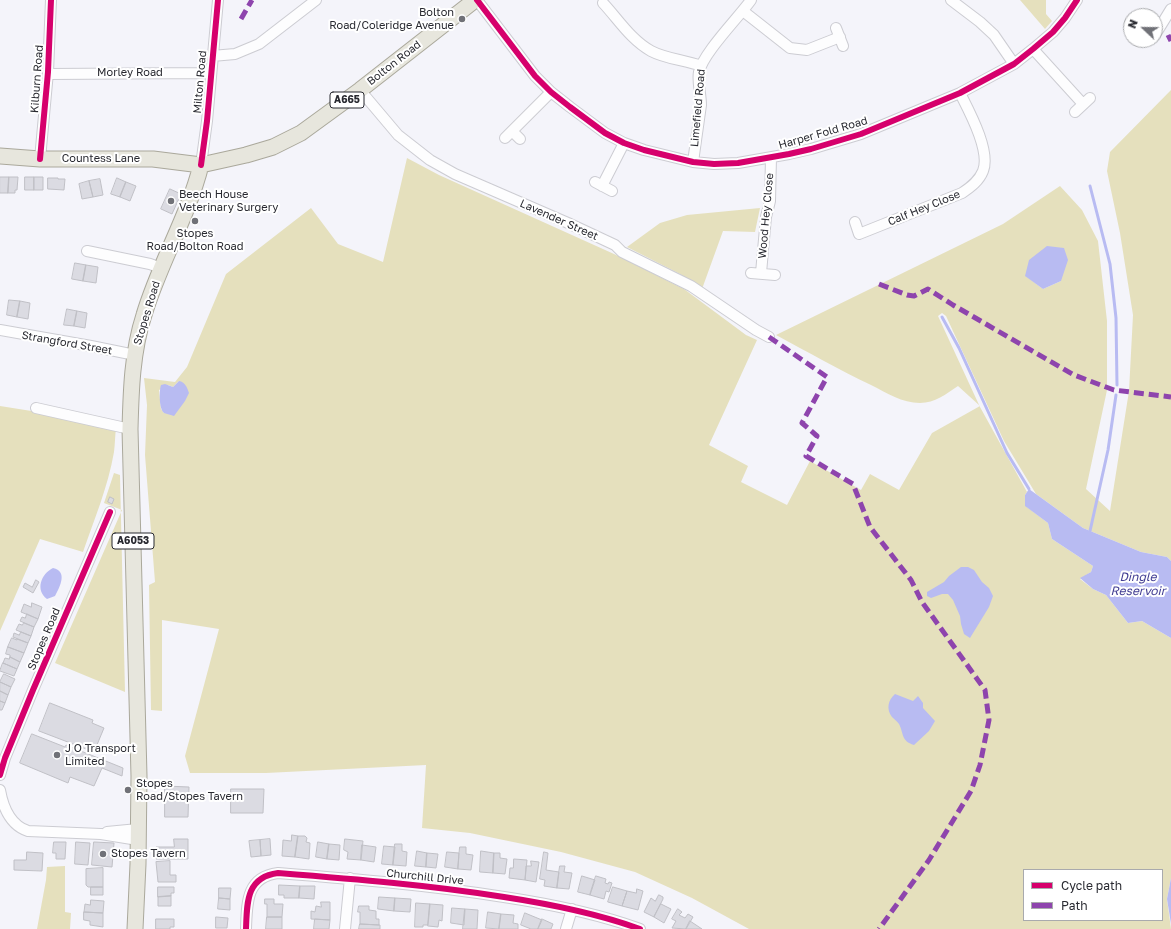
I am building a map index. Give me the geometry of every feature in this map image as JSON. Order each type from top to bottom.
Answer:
[{"type":"main road","name":"Bolton Road","points":[[201,165],[246,155],[273,147],[302,133],[476,0]]},
{"type":"main road","name":"Countess Lane","points":[[0,156],[40,158],[153,159],[201,165]]},
{"type":"main road","name":"Stopes Road","points":[[135,929],[137,908],[139,776],[130,429],[132,386],[135,355],[144,316],[161,268],[193,194],[201,165]]},
{"type":"street","name":"Kilburn Road","points":[[40,158],[48,74],[51,0]]},
{"type":"street","name":"Milton Road","points":[[201,165],[218,0]]},
{"type":"street","points":[[212,56],[235,54],[259,44],[316,0]]},
{"type":"street","name":"Harper Fold Road","points":[[476,0],[535,76],[551,92],[586,121],[604,133],[624,143],[644,150],[693,162],[714,164],[771,158],[811,149],[861,134],[960,93],[1014,64],[1033,49],[1053,32],[1077,0]]},
{"type":"street","name":"Limefield Road","points":[[693,162],[701,105],[699,79],[701,66],[709,52],[752,0]]},
{"type":"street","points":[[951,0],[980,22],[994,35],[1014,64]]},
{"type":"street","points":[[605,9],[646,48],[662,55],[701,66]]},
{"type":"street","points":[[1163,22],[1171,9]]},
{"type":"street","points":[[743,11],[790,48],[807,50],[840,37]]},
{"type":"street","points":[[1163,34],[1168,35]]},
{"type":"street","points":[[1033,49],[1087,101],[1075,112]]},
{"type":"street","name":"Morley Road","points":[[48,74],[211,73]]},
{"type":"street","name":"Lavender Street","points":[[360,90],[398,135],[430,160],[455,174],[615,245],[622,252],[691,286],[756,330],[770,337]]},
{"type":"street","points":[[520,139],[509,135],[551,92]]},
{"type":"street","name":"Calf Hey Close","points":[[855,222],[859,234],[962,193],[978,180],[983,170],[983,148],[969,111],[960,93]]},
{"type":"street","points":[[612,190],[599,184],[624,143]]},
{"type":"street","name":"Wood Hey Close","points":[[771,158],[770,201],[756,273],[775,275]]},
{"type":"street","points":[[87,250],[150,264],[161,268]]},
{"type":"street","name":"Strangford Street","points":[[0,330],[135,355]]},
{"type":"street","points":[[36,408],[130,429]]},
{"type":"street","name":"Stopes Road","points":[[0,775],[5,758],[110,512]]},
{"type":"street","points":[[0,790],[2,799],[10,817],[17,825],[28,830],[101,834],[111,831],[138,834]]},
{"type":"street","name":"Churchill Drive","points":[[246,929],[247,907],[250,894],[254,886],[260,879],[269,874],[278,873],[350,878],[478,893],[572,909],[640,929]]},
{"type":"street","points":[[345,929],[350,878]]},
{"type":"street","points":[[566,929],[572,909]]},
{"type":"shaded area","points":[[1020,0],[1046,0],[1046,14],[1052,21],[1045,29]]},
{"type":"shaded area","points":[[1171,90],[1171,561],[1167,557],[1141,552],[1083,528],[1036,494],[1004,441],[946,316],[942,313],[938,316],[979,405],[958,386],[940,398],[925,403],[913,403],[901,399],[847,373],[776,335],[1003,224],[1060,186],[1082,210],[1098,241],[1107,321],[1107,390],[1086,489],[1110,511],[1129,391],[1133,315],[1120,233],[1107,171],[1110,152]],"holes":[[[1026,276],[1061,281],[1043,289]]]},
{"type":"shaded area","points":[[407,158],[439,175],[614,254],[684,289],[746,335],[757,340],[709,445],[748,466],[741,482],[787,505],[810,461],[861,490],[870,474],[899,490],[932,433],[980,406],[1027,492],[1025,495],[1027,507],[1048,523],[1052,539],[1093,566],[1091,572],[1080,579],[1093,589],[1106,595],[1128,623],[1142,621],[1171,638],[1171,878],[1167,899],[1171,929],[749,929],[692,898],[635,872],[561,852],[470,833],[422,828],[426,765],[266,773],[190,773],[185,756],[219,629],[162,620],[162,711],[151,710],[149,585],[155,582],[145,455],[147,405],[144,378],[175,382],[187,367],[226,274],[311,208],[338,244],[383,262]],"holes":[[[179,381],[164,413],[161,409],[159,390],[168,385],[173,387]]]},
{"type":"shaded area","points":[[760,208],[755,232],[723,231],[702,289],[680,274],[627,247],[660,223],[687,215]]},
{"type":"shaded area","points":[[0,406],[44,413],[116,428],[114,452],[108,478],[83,552],[40,539],[0,631]]},
{"type":"shaded area","points":[[114,473],[120,475],[121,510],[104,503]]},
{"type":"shaded area","points":[[121,513],[125,692],[55,663]]},
{"type":"shaded area","points":[[65,866],[65,912],[71,913],[70,929],[37,929],[47,867]]},
{"type":"water","points":[[1047,246],[1064,248],[1068,260],[1061,281],[1043,289],[1025,276],[1029,260]]},
{"type":"water","points":[[179,381],[186,385],[189,393],[174,416],[162,411],[160,388],[161,385],[165,384],[173,387]]},
{"type":"water","name":"Dingle Reservoir","points":[[1029,489],[1083,528],[1141,552],[1167,557],[1171,561],[1171,638],[1142,621],[1128,623],[1106,595],[1093,589],[1080,578],[1091,572],[1093,566],[1052,539],[1048,523],[1025,506],[1025,495]]},
{"type":"water","points":[[961,567],[968,567],[974,570],[982,582],[989,588],[993,596],[989,607],[970,638],[964,634],[960,616],[953,600],[948,594],[942,594],[931,598],[927,596],[927,592],[944,582]]},
{"type":"water","points":[[53,568],[60,572],[62,580],[55,596],[47,599],[43,595],[40,587],[45,574]]},
{"type":"water","points":[[895,694],[913,701],[918,696],[923,703],[923,708],[935,721],[929,731],[914,745],[905,739],[899,724],[890,714],[888,708],[889,702]]},
{"type":"water","points":[[1171,878],[1171,924],[1167,899]]},
{"type":"building","points":[[0,177],[9,177],[8,193],[0,193]]},
{"type":"building","points":[[9,177],[18,177],[17,190],[15,190],[15,193],[8,193]]},
{"type":"building","points":[[25,177],[34,177],[34,190],[25,190]]},
{"type":"building","points":[[34,177],[43,177],[43,190],[34,190]]},
{"type":"building","points":[[48,178],[65,179],[64,190],[48,189]]},
{"type":"building","points":[[117,178],[126,182],[120,197],[111,194]]},
{"type":"building","points":[[100,179],[103,195],[93,197],[89,181]]},
{"type":"building","points":[[89,181],[93,197],[82,199],[79,184]]},
{"type":"building","points":[[126,182],[136,186],[130,201],[120,197]]},
{"type":"building","name":"Beech House Veterinary Surgery","points":[[170,189],[181,194],[172,214],[161,209]]},
{"type":"building","points":[[75,263],[86,265],[83,281],[72,279]]},
{"type":"building","points":[[86,265],[98,267],[96,283],[83,281]]},
{"type":"building","points":[[9,300],[20,301],[17,317],[7,315]]},
{"type":"building","points":[[20,301],[30,303],[28,319],[17,317]]},
{"type":"building","points":[[67,309],[77,311],[74,326],[64,325]]},
{"type":"building","points":[[77,311],[87,313],[85,328],[74,326]]},
{"type":"building","points":[[110,497],[114,499],[112,504],[108,502]]},
{"type":"building","points":[[36,580],[39,582],[33,593],[23,587],[25,583],[32,587]]},
{"type":"building","points":[[32,603],[42,607],[38,619],[21,612],[24,604],[31,607]]},
{"type":"building","points":[[27,614],[38,619],[34,627],[20,621],[22,617],[25,618]]},
{"type":"building","points":[[24,623],[34,627],[31,636],[16,630],[19,624],[22,625]]},
{"type":"building","points":[[21,632],[31,636],[28,643],[13,637],[14,633],[19,635]]},
{"type":"building","points":[[12,638],[28,643],[24,653],[8,647]]},
{"type":"building","points":[[8,647],[24,653],[20,662],[6,654]]},
{"type":"building","points":[[10,657],[20,662],[17,669],[3,663],[5,658],[9,659]]},
{"type":"building","points":[[3,663],[17,669],[14,676],[0,671]]},
{"type":"building","points":[[4,674],[15,679],[11,687],[0,682]]},
{"type":"building","points":[[0,682],[11,687],[8,695],[0,691]]},
{"type":"building","points":[[0,691],[8,695],[5,703],[0,701]]},
{"type":"building","points":[[0,701],[5,703],[2,710],[0,710]]},
{"type":"building","points":[[50,703],[93,720],[92,723],[104,728],[94,752],[39,731]]},
{"type":"building","name":"J O Transport Limited","points":[[32,734],[65,747],[66,745],[123,768],[122,776],[102,768],[94,786],[70,777],[68,783],[20,763]]},
{"type":"building","points":[[165,786],[189,787],[188,817],[165,817]]},
{"type":"building","points":[[231,789],[264,789],[263,813],[231,813]]},
{"type":"building","points":[[292,835],[298,836],[295,857],[282,856],[283,840],[291,841]]},
{"type":"building","points":[[298,836],[305,836],[307,838],[306,842],[310,843],[309,859],[295,857]]},
{"type":"building","points":[[174,839],[188,839],[188,859],[156,859],[156,847],[174,847]]},
{"type":"building","points":[[270,839],[271,855],[261,856],[260,840]]},
{"type":"building","points":[[345,839],[363,841],[361,860],[347,859],[348,852],[344,850]]},
{"type":"building","points":[[260,840],[261,856],[251,857],[249,841]]},
{"type":"building","points":[[54,842],[66,842],[65,859],[56,859],[56,853],[53,853]]},
{"type":"building","points":[[76,842],[90,843],[88,865],[75,864]]},
{"type":"building","name":"Stopes Tavern","points":[[94,842],[114,843],[112,867],[92,865]]},
{"type":"building","points":[[318,842],[329,844],[327,859],[316,857]]},
{"type":"building","points":[[329,844],[340,845],[339,860],[327,859]]},
{"type":"building","points":[[395,844],[402,844],[402,851],[407,852],[406,866],[393,865]]},
{"type":"building","points":[[362,845],[376,847],[374,862],[361,860]]},
{"type":"building","points":[[384,846],[395,847],[393,865],[382,864]]},
{"type":"building","points":[[460,847],[466,847],[466,854],[473,855],[471,870],[458,869]]},
{"type":"building","points":[[417,851],[427,853],[426,867],[415,866]]},
{"type":"building","points":[[481,851],[494,853],[493,873],[480,872]]},
{"type":"building","points":[[27,852],[43,853],[42,871],[14,870],[14,860],[26,860]]},
{"type":"building","points":[[447,852],[459,853],[458,869],[445,867]]},
{"type":"building","points":[[544,852],[548,853],[546,870],[559,872],[557,888],[544,886],[545,880],[540,879]]},
{"type":"building","points":[[427,853],[438,854],[436,868],[426,867]]},
{"type":"building","points":[[494,853],[500,853],[500,858],[507,859],[505,874],[493,873]]},
{"type":"building","points":[[514,859],[527,860],[525,880],[509,878],[510,868],[513,868]]},
{"type":"building","points":[[170,861],[170,875],[176,875],[176,882],[158,882],[156,862]]},
{"type":"building","points":[[531,861],[539,862],[536,882],[525,880],[526,866],[531,866]]},
{"type":"building","points":[[560,866],[565,866],[564,872],[572,873],[569,889],[557,888]]},
{"type":"building","points":[[103,868],[103,887],[88,887],[86,885],[86,869]]},
{"type":"building","points":[[582,876],[595,880],[590,895],[578,892]]},
{"type":"building","points":[[596,876],[606,879],[605,883],[612,883],[609,892],[606,891],[604,899],[590,895]]},
{"type":"building","points":[[279,885],[300,886],[299,898],[284,898],[284,895],[279,895]]},
{"type":"building","points":[[300,886],[315,886],[314,899],[299,898]]},
{"type":"building","points":[[91,887],[103,887],[103,895],[91,895]]},
{"type":"building","points":[[158,887],[174,887],[174,893],[171,893],[171,896],[158,897]]},
{"type":"building","points":[[613,887],[627,891],[622,906],[608,902]]},
{"type":"building","points":[[219,888],[231,888],[230,899],[219,898]]},
{"type":"building","points":[[637,889],[643,891],[638,910],[622,906],[627,891],[636,893]]},
{"type":"building","points":[[659,895],[663,897],[663,899],[654,917],[644,912],[651,898],[655,901]]},
{"type":"building","points":[[171,896],[171,906],[158,906],[158,897]]},
{"type":"building","points":[[379,897],[395,898],[394,911],[378,909]]},
{"type":"building","points":[[219,898],[230,899],[230,910],[218,909]]},
{"type":"building","points":[[395,898],[411,899],[410,912],[394,911]]},
{"type":"building","points":[[265,899],[274,899],[274,904],[283,904],[282,917],[267,917],[267,904],[265,904]]},
{"type":"building","points":[[91,900],[104,901],[103,913],[84,912],[85,904],[90,905]]},
{"type":"building","points":[[321,902],[330,902],[330,920],[311,919],[311,911],[315,912],[316,906],[321,907]]},
{"type":"building","points":[[416,903],[430,904],[428,925],[423,925],[423,927],[415,927]]},
{"type":"building","points":[[430,904],[443,905],[442,921],[439,920],[438,927],[428,926]]},
{"type":"building","points":[[661,904],[671,909],[664,923],[654,917]]},
{"type":"building","points":[[359,906],[369,906],[369,910],[376,911],[376,919],[379,919],[379,925],[360,924],[360,912],[358,912]]},
{"type":"building","points":[[452,908],[465,909],[464,925],[451,923]]},
{"type":"building","points":[[465,909],[478,910],[477,929],[463,929]]},
{"type":"building","points":[[678,909],[682,912],[679,915],[685,918],[688,914],[693,917],[686,929],[672,928],[676,921],[672,919]]},
{"type":"building","points":[[84,912],[103,913],[103,927],[90,925],[90,921],[84,920]]},
{"type":"building","points":[[488,912],[501,914],[499,929],[486,928]]},
{"type":"building","points":[[525,913],[542,920],[538,929],[531,929],[521,925]]},
{"type":"building","points":[[501,914],[514,915],[513,923],[518,924],[518,929],[499,929]]},
{"type":"building","points":[[216,917],[228,918],[227,928],[216,928]]},
{"type":"building","points":[[267,917],[282,917],[282,929],[266,929]]},
{"type":"building","points":[[156,919],[174,919],[174,927],[170,927],[170,929],[156,929]]},
{"type":"building","points":[[315,919],[330,920],[329,929],[314,929]]},
{"type":"building","points":[[542,919],[553,924],[551,929],[538,929]]},
{"type":"building","points":[[690,921],[702,929],[686,929]]},
{"type":"building","points":[[360,924],[380,925],[380,929],[359,929]]},
{"type":"waterway","points":[[1090,186],[1110,264],[1116,318],[1117,385]]},
{"type":"waterway","points":[[942,317],[959,348],[1007,453],[1029,489]]},
{"type":"waterway","points":[[1090,531],[1108,450],[1116,395]]},
{"type":"marked path","points":[[241,19],[252,0]]},
{"type":"marked path","points":[[1168,35],[1171,41]]},
{"type":"marked path","points":[[879,284],[907,295],[914,296],[928,289],[1074,375],[1114,390],[1171,397]]},
{"type":"marked path","points":[[769,337],[827,377],[802,423],[817,436],[806,456],[853,484],[870,527],[911,580],[922,602],[985,690],[989,720],[980,765],[971,791],[929,860],[879,929]]},
{"type":"cycle path","points":[[40,159],[48,72],[51,0]]},
{"type":"cycle path","points":[[201,165],[207,121],[218,0]]},
{"type":"cycle path","points":[[477,0],[535,76],[551,92],[605,133],[624,143],[644,150],[693,162],[714,164],[738,163],[811,149],[861,134],[960,93],[1014,64],[1033,49],[1053,32],[1077,0]]},
{"type":"cycle path","points":[[0,775],[5,758],[33,690],[110,512]]},
{"type":"cycle path","points":[[246,929],[250,893],[260,880],[267,875],[278,873],[420,886],[504,897],[573,910],[607,918],[640,929]]},
{"type":"place","name":"Bolton Road/Coleridge Avenue","points":[[462,19]]},
{"type":"place","name":"Beech House Veterinary Surgery","points":[[171,201]]},
{"type":"place","name":"Stopes Road/Bolton Road","points":[[195,221]]},
{"type":"place","name":"J O Transport Limited","points":[[57,755]]},
{"type":"place","name":"Stopes Road/Stopes Tavern","points":[[128,790]]},
{"type":"place","name":"Stopes Tavern","points":[[103,854]]}]
